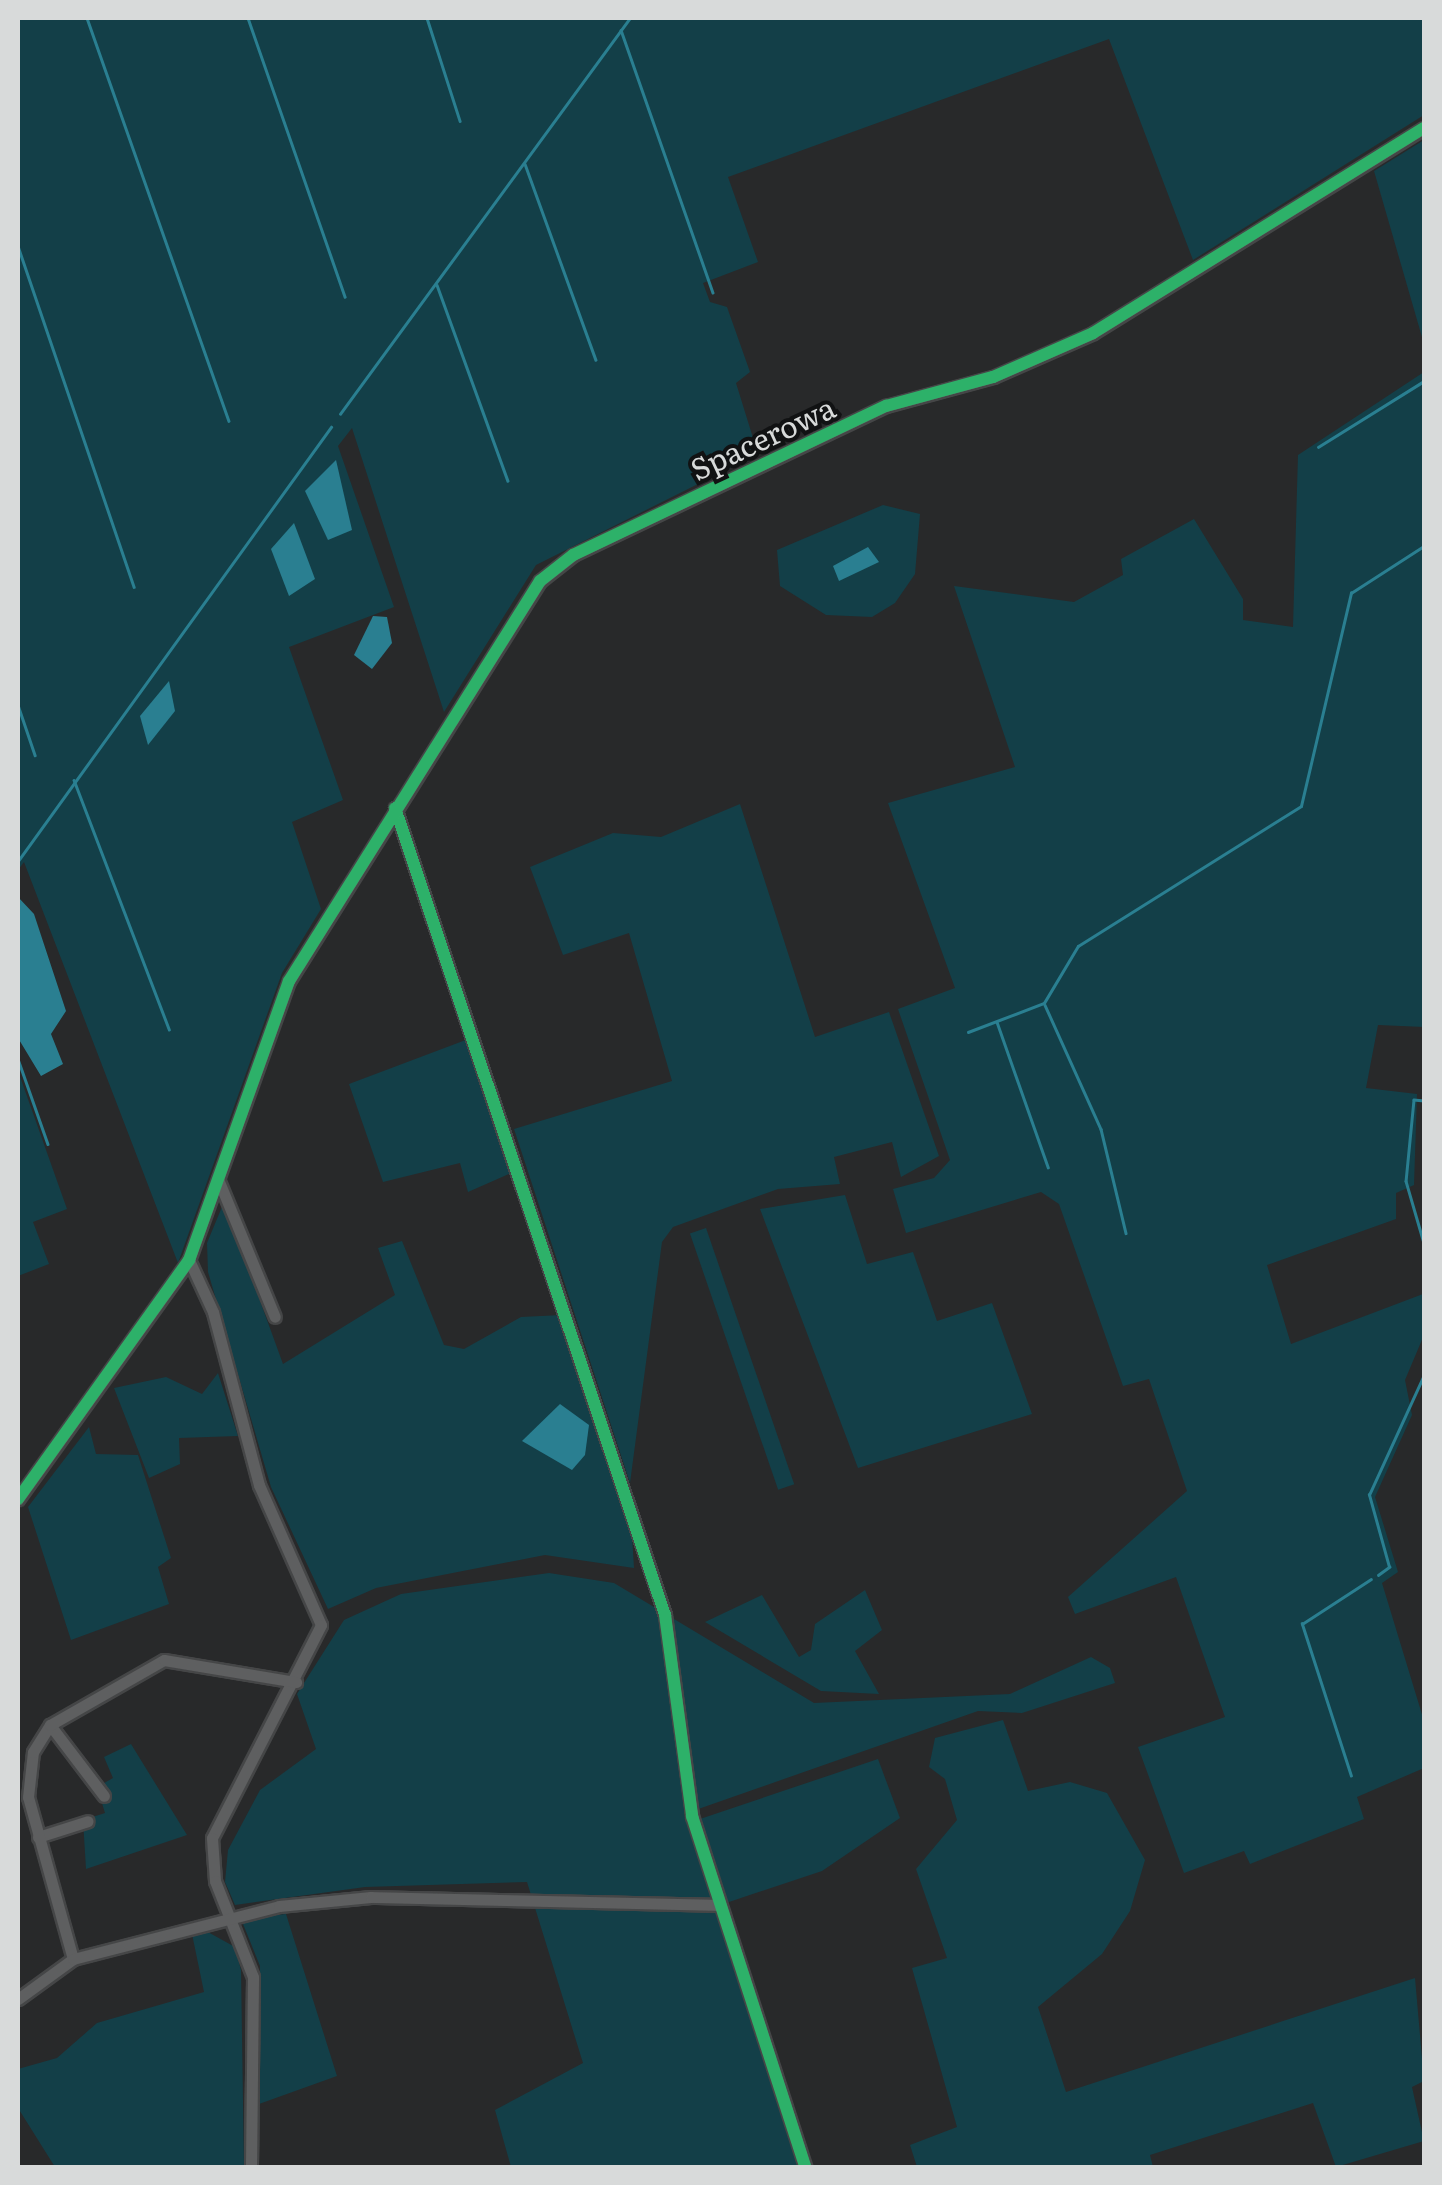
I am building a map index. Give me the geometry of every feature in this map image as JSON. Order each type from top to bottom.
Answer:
[{"type":"street","name":"Spacerowa","points":[[18,1500],[189,1260],[289,981],[527,599],[572,554],[886,406],[992,376],[1092,332],[1424,128]]},
{"type":"street","points":[[395,808],[664,1615],[679,1759],[717,1905],[806,2168]]},
{"type":"street","points":[[218,1179],[275,1317]]},
{"type":"street","points":[[189,1260],[225,1348],[260,1485],[321,1624],[296,1682],[212,1838],[230,1915],[253,1978],[252,2168]]},
{"type":"street","points":[[73,1959],[38,1836],[28,1769],[50,1724],[164,1660],[296,1682]]},
{"type":"street","points":[[50,1724],[104,1796]]},
{"type":"street","points":[[38,1836],[88,1822]]},
{"type":"street","points":[[18,1999],[73,1959],[230,1915],[372,1897],[717,1905]]},
{"type":"shaded area","points":[[18,18],[1424,18],[1424,115],[1193,260],[1109,39],[728,177],[758,262],[703,283],[710,302],[727,307],[750,372],[736,383],[758,454],[536,565],[444,712],[352,428],[338,446],[394,607],[289,647],[343,800],[292,822],[321,909],[282,973],[178,1263],[24,862],[18,870]]},
{"type":"shaded area","points":[[1424,140],[1424,344],[1374,171]]},
{"type":"shaded area","points":[[1424,372],[1424,1027],[1378,1025],[1366,1088],[1417,1094],[1414,1185],[1396,1193],[1396,1219],[1267,1265],[1291,1344],[1423,1294],[1424,1335],[1405,1380],[1412,1415],[1375,1497],[1398,1572],[1382,1583],[1424,1721],[1424,1768],[1357,1797],[1364,1819],[1250,1864],[1244,1851],[1184,1873],[1138,1747],[1225,1717],[1176,1577],[1075,1614],[1068,1597],[1187,1491],[1149,1379],[1123,1386],[1059,1204],[1041,1192],[906,1233],[893,1189],[934,1178],[950,1160],[898,1009],[955,988],[888,803],[1015,767],[954,586],[1074,602],[1123,575],[1121,559],[1194,519],[1243,599],[1243,620],[1293,627],[1298,455]]},
{"type":"shaded area","points":[[883,505],[920,514],[915,574],[895,603],[872,617],[826,615],[780,586],[777,550]]},
{"type":"shaded area","points":[[740,804],[815,1037],[889,1012],[939,1156],[901,1177],[892,1142],[834,1157],[840,1184],[778,1189],[673,1227],[662,1242],[630,1483],[514,1129],[672,1081],[629,933],[563,955],[530,867],[613,833],[661,837]]},
{"type":"shaded area","points":[[471,1038],[511,1173],[468,1192],[460,1163],[383,1182],[349,1084]]},
{"type":"shaded area","points":[[18,1071],[67,1209],[33,1222],[49,1264],[18,1276]]},
{"type":"shaded area","points":[[845,1195],[867,1264],[913,1252],[937,1321],[992,1303],[1032,1414],[858,1468],[760,1209]]},
{"type":"shaded area","points":[[224,1202],[283,1364],[395,1295],[378,1248],[402,1241],[444,1345],[464,1349],[521,1317],[562,1315],[632,1535],[634,1568],[545,1555],[376,1588],[328,1609],[271,1487],[208,1272],[207,1243]]},
{"type":"shaded area","points":[[706,1228],[794,1484],[778,1490],[690,1234]]},
{"type":"shaded area","points":[[218,1373],[238,1436],[179,1438],[180,1464],[149,1478],[114,1388],[166,1377],[202,1394]]},
{"type":"shaded area","points":[[89,1427],[96,1454],[138,1455],[171,1558],[158,1567],[169,1604],[71,1640],[28,1507]]},
{"type":"shaded area","points":[[549,1573],[614,1583],[814,1703],[1010,1694],[1091,1657],[1110,1668],[1115,1683],[1022,1713],[978,1711],[684,1814],[799,2167],[511,2167],[495,2110],[583,2063],[527,1882],[365,1887],[235,1905],[225,1882],[228,1850],[260,1790],[316,1749],[297,1694],[344,1620],[401,1594]]},
{"type":"shaded area","points":[[865,1590],[882,1630],[855,1651],[879,1694],[821,1691],[705,1622],[762,1595],[799,1657],[811,1650],[815,1624]]},
{"type":"shaded area","points":[[1003,1720],[1028,1791],[1070,1782],[1107,1793],[1145,1860],[1130,1911],[1102,1954],[1038,2007],[1066,2092],[1415,1978],[1424,2081],[1412,2087],[1424,2141],[1336,2167],[1313,2103],[1150,2155],[1153,2167],[917,2167],[910,2145],[957,2127],[912,1968],[947,1958],[916,1869],[957,1820],[945,1779],[929,1767],[935,1738]]},
{"type":"shaded area","points":[[131,1744],[187,1835],[86,1869],[83,1820],[105,1813],[97,1787],[113,1778],[104,1757]]},
{"type":"shaded area","points":[[878,1759],[900,1818],[822,1871],[723,1904],[700,1819]]},
{"type":"shaded area","points":[[286,1914],[337,2076],[259,2104],[260,1966],[241,1919]]},
{"type":"shaded area","points":[[206,1931],[235,1947],[241,1970],[244,2167],[55,2167],[18,2108],[18,2069],[57,2058],[97,2023],[204,1992],[192,1934]]},
{"type":"water","points":[[336,460],[352,530],[328,540],[305,491]]},
{"type":"water","points":[[294,523],[315,579],[289,596],[271,549]]},
{"type":"water","points":[[868,547],[879,562],[839,581],[833,566]]},
{"type":"water","points":[[373,616],[387,617],[392,643],[372,669],[354,655]]},
{"type":"water","points":[[169,681],[175,711],[148,745],[140,716]]},
{"type":"water","points":[[18,897],[34,914],[66,1011],[51,1034],[63,1064],[41,1076],[18,1038]]},
{"type":"water","points":[[560,1404],[589,1425],[585,1455],[572,1470],[522,1441]]},
{"type":"waterway","points":[[87,18],[229,421]]},
{"type":"waterway","points":[[248,18],[345,297]]},
{"type":"waterway","points":[[427,18],[460,121]]},
{"type":"waterway","points":[[340,414],[630,18]]},
{"type":"waterway","points":[[621,30],[713,292]]},
{"type":"waterway","points":[[525,164],[596,360]]},
{"type":"waterway","points":[[18,246],[134,587]]},
{"type":"waterway","points":[[437,285],[508,481]]},
{"type":"waterway","points":[[1318,447],[1424,381]]},
{"type":"waterway","points":[[18,861],[331,427]]},
{"type":"waterway","points":[[968,1032],[1044,1003],[1078,946],[1301,806],[1351,593],[1424,546]]},
{"type":"waterway","points":[[18,705],[35,755]]},
{"type":"waterway","points":[[74,780],[169,1029]]},
{"type":"waterway","points":[[1045,1005],[1101,1129],[1126,1233]]},
{"type":"waterway","points":[[997,1022],[1048,1167]]},
{"type":"waterway","points":[[18,1059],[48,1144]]},
{"type":"waterway","points":[[1424,1101],[1414,1100],[1406,1181],[1424,1243]]},
{"type":"waterway","points":[[1378,1575],[1389,1567],[1369,1495],[1424,1375]]},
{"type":"waterway","points":[[1351,1776],[1302,1624],[1371,1579]]},
{"type":"cycle path","points":[[18,1499],[189,1260],[289,981],[540,581],[573,555],[886,406],[993,377],[1093,333],[1424,128]]},
{"type":"cycle path","points":[[395,808],[665,1615],[692,1816],[806,2168]]}]
